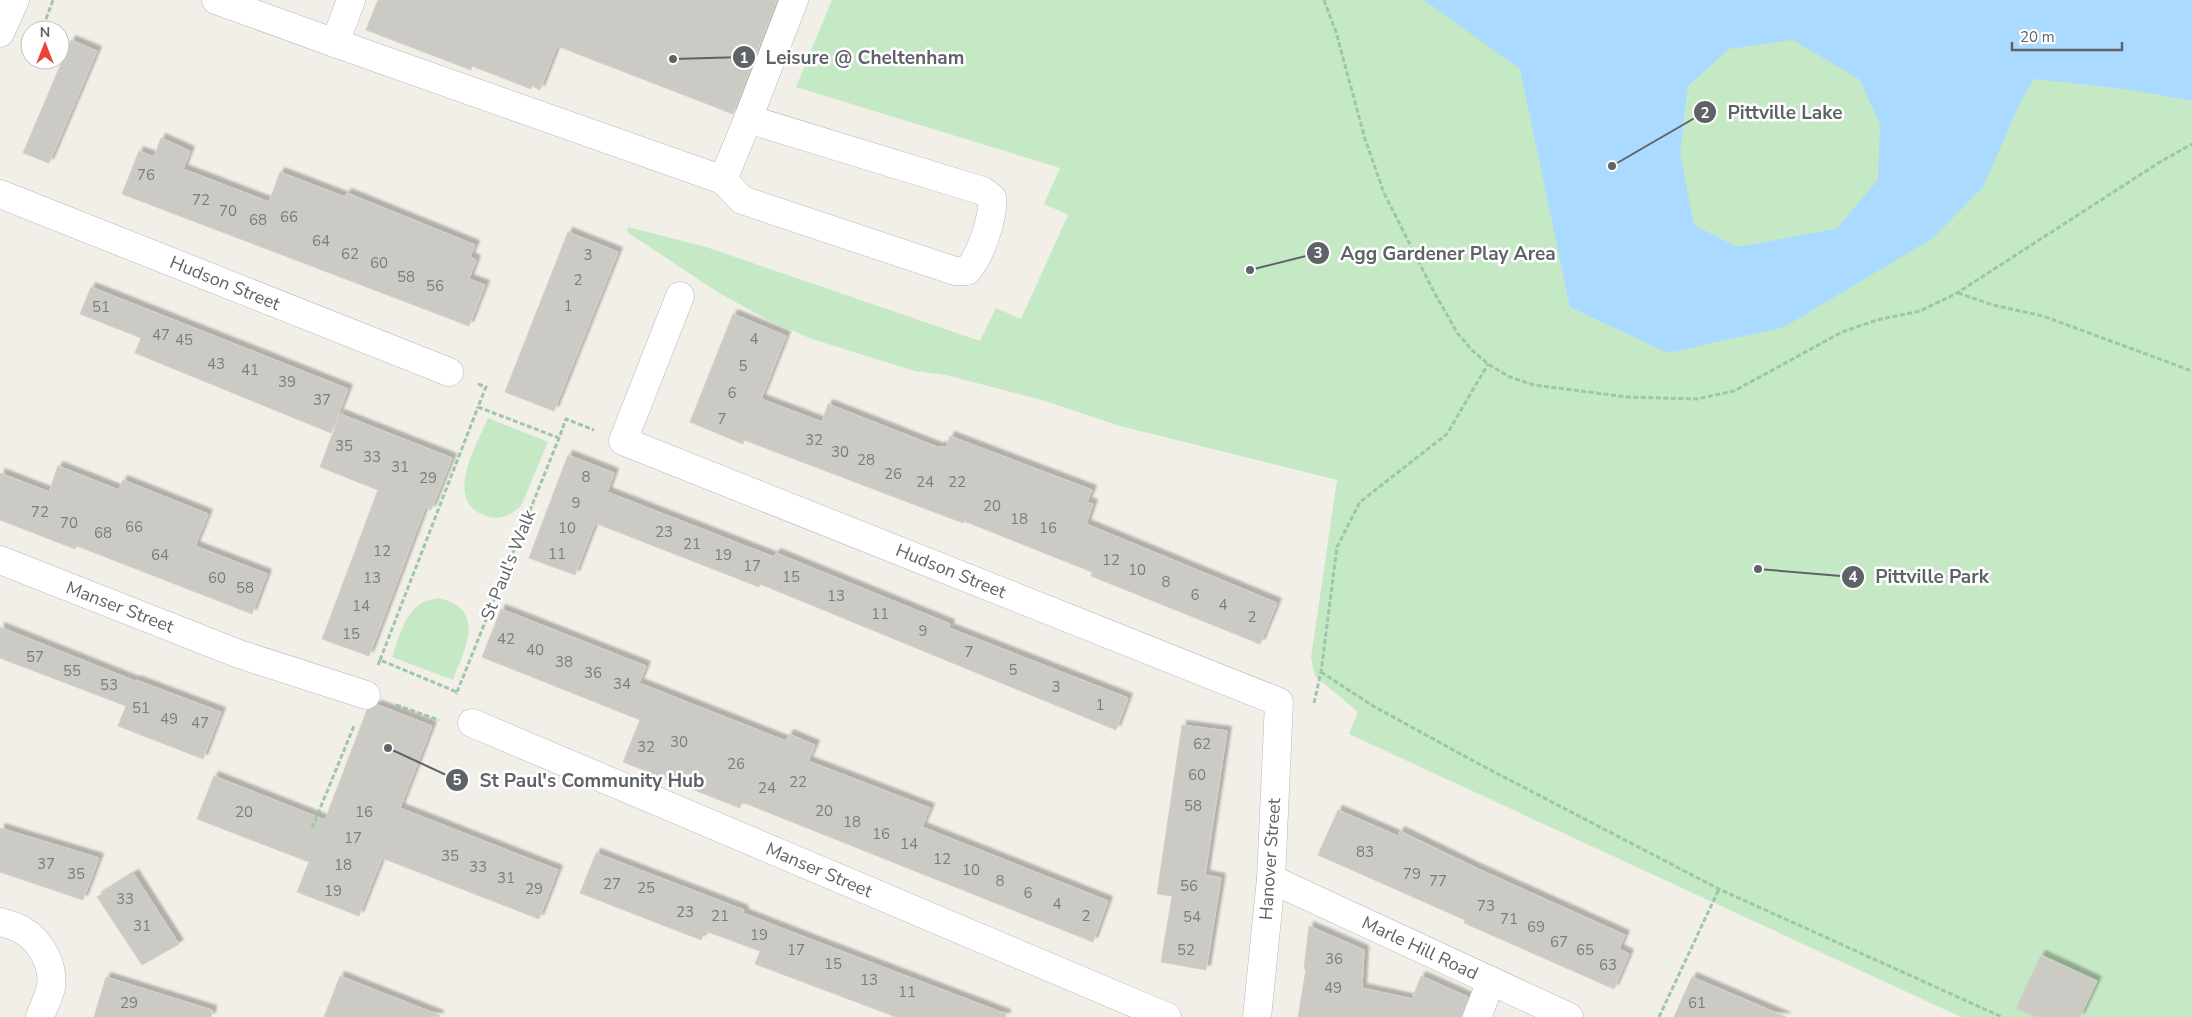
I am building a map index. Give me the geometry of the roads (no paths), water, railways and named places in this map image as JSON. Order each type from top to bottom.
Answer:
[{"type":"street","points":[[0,33],[15,0]]},
{"type":"street","points":[[216,0],[723,180],[742,200],[752,204],[955,271],[967,271],[974,263],[994,210],[992,198],[983,191],[748,119]]},
{"type":"street","points":[[335,43],[351,0]]},
{"type":"street","points":[[723,180],[794,0]]},
{"type":"street","name":"Hudson Street","points":[[0,194],[449,372]]},
{"type":"street","name":"Hudson Street","points":[[680,296],[623,441],[1279,702]]},
{"type":"street","name":"Manser Street","points":[[0,560],[239,654],[366,696]]},
{"type":"street","name":"Hanover Street","points":[[1257,1017],[1270,879],[1279,702]]},
{"type":"street","name":"Manser Street","points":[[472,723],[1166,1017]]},
{"type":"street","name":"Marle Hill Road","points":[[1270,879],[1569,1017]]},
{"type":"street","points":[[0,922],[21,929],[34,939],[44,952],[50,969],[50,987],[40,1017]]},
{"type":"street","points":[[1477,1017],[1491,981]]},
{"type":"water","points":[[1424,0],[2192,0],[2192,101],[2133,90],[2034,79],[2019,105],[1983,187],[1933,238],[1784,327],[1668,353],[1570,307],[1520,69]],"holes":[[[1793,40],[1860,80],[1880,124],[1878,180],[1836,229],[1737,247],[1694,225],[1680,152],[1688,86],[1729,49]]]},
{"type":"place","name":"Leisure @ Cheltenham","points":[[673,59]]},
{"type":"place","name":"Pittville Lake","points":[[1612,166]]},
{"type":"place","name":"Agg Gardener Play Area","points":[[1250,270]]},
{"type":"place","name":"Pittville Park","points":[[1758,569]]},
{"type":"place","name":"St Paul's Community Hub","points":[[388,748]]}]
